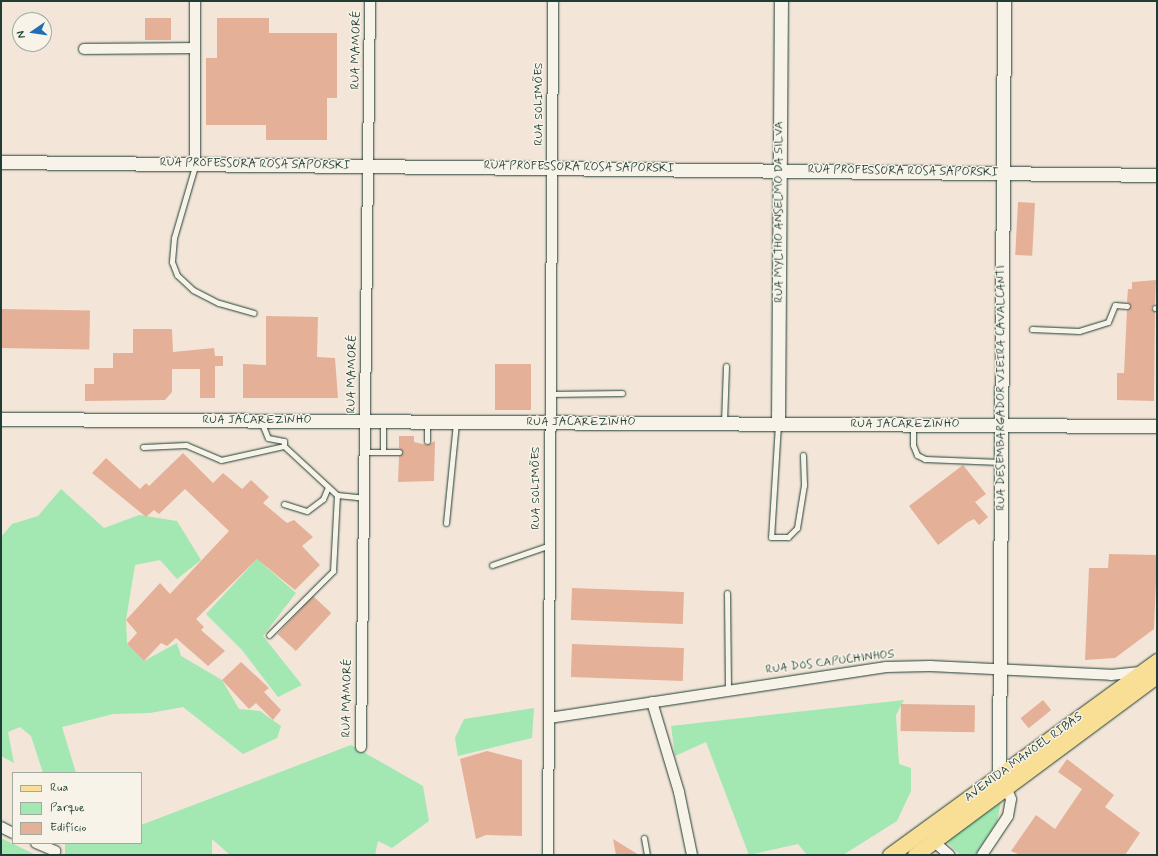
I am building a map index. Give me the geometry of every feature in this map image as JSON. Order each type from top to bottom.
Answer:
[{"type":"main road","name":"AVENIDA MANOEL RIBAS","points":[[915,855],[1003,781],[1157,661]]},
{"type":"main road","name":"AVENIDA MANOEL RIBAS","points":[[890,855],[1003,781],[1157,674]]},
{"type":"street","points":[[195,1],[195,164]]},
{"type":"street","name":"RUA MAMORÉ","points":[[361,746],[370,1]]},
{"type":"street","name":"RUA SOLIMÕES","points":[[548,855],[553,1]]},
{"type":"street","name":"RUA MYLTHO ANSELMO DA SILVA","points":[[778,424],[781,1]]},
{"type":"street","name":"RUA DESEMBARGADOR VIEIRA CAVALCANTI","points":[[1003,781],[1000,672],[1004,1]]},
{"type":"street","points":[[84,49],[195,48]]},
{"type":"street","name":"RUA PROFESSORA ROSA SAPORSKI","points":[[1,162],[1157,175]]},
{"type":"street","name":"RUA JACAREZINHO","points":[[2,420],[1157,426]]},
{"type":"street","name":"RUA DOS CAPUCHINHOS","points":[[549,718],[886,667],[952,667],[1000,672],[1111,675],[1141,672]]},
{"type":"street","points":[[652,702],[679,792],[692,855]]},
{"type":"street","points":[[982,855],[1008,816],[1011,799],[1003,781]]},
{"type":"street","points":[[1,827],[12,832]]},
{"type":"street","points":[[932,840],[949,855]]},
{"type":"street","points":[[38,844],[55,851]]},
{"type":"lane","points":[[195,164],[174,238],[172,262],[177,275],[193,290],[218,304],[254,313]]},
{"type":"lane","points":[[1032,329],[1079,331],[1108,322],[1115,305],[1127,306]]},
{"type":"lane","points":[[724,424],[726,366]]},
{"type":"lane","points":[[551,394],[622,392]]},
{"type":"lane","points":[[261,421],[268,438],[284,441],[284,446],[337,495],[364,498]]},
{"type":"lane","points":[[383,422],[383,452]]},
{"type":"lane","points":[[427,422],[427,441]]},
{"type":"lane","points":[[446,523],[456,422]]},
{"type":"lane","points":[[778,424],[771,537],[788,537],[797,528],[804,485],[804,455]]},
{"type":"lane","points":[[913,425],[913,445],[917,455],[925,459],[1001,462]]},
{"type":"lane","points":[[143,446],[186,446],[221,460],[284,446]]},
{"type":"lane","points":[[364,452],[399,452]]},
{"type":"lane","points":[[284,504],[307,511],[323,499],[328,487]]},
{"type":"lane","points":[[269,636],[333,571],[337,495]]},
{"type":"lane","points":[[492,565],[550,545]]},
{"type":"lane","points":[[727,592],[728,690]]},
{"type":"lane","points":[[644,838],[647,855]]},
{"type":"green space","points":[[61,489],[104,528],[139,515],[177,521],[201,560],[177,579],[160,560],[135,565],[126,620],[127,644],[144,661],[177,643],[181,656],[222,680],[239,709],[260,711],[281,726],[277,738],[243,754],[183,707],[150,713],[113,714],[62,727],[76,772],[43,772],[31,736],[20,727],[8,732],[14,763],[1,756],[1,537],[12,524],[38,516]]},
{"type":"green space","points":[[257,559],[296,593],[263,636],[302,685],[278,697],[242,650],[206,614]]},
{"type":"green space","points":[[904,700],[896,715],[899,764],[911,768],[911,791],[897,821],[843,855],[807,855],[798,844],[749,855],[706,742],[675,756],[671,726]]},
{"type":"green space","points":[[534,708],[532,738],[458,756],[455,738],[464,719]]},
{"type":"green space","points":[[351,745],[423,786],[429,821],[392,848],[378,841],[375,855],[230,855],[212,839],[212,855],[65,855],[65,844],[142,844],[142,825]]},
{"type":"green space","points":[[1001,802],[997,822],[975,855],[960,855],[945,840]]},
{"type":"green space","points":[[1,838],[36,855],[1,855]]},
{"type":"building","points":[[145,18],[171,18],[171,40],[145,40]]},
{"type":"building","points":[[217,18],[269,18],[269,33],[337,33],[337,98],[327,98],[327,140],[266,140],[266,125],[206,125],[206,58],[217,58]]},
{"type":"building","points":[[1018,202],[1035,203],[1032,256],[1015,255]]},
{"type":"building","points":[[1156,280],[1155,304],[1151,308],[1155,312],[1154,401],[1117,400],[1117,373],[1124,373],[1127,310],[1131,306],[1127,302],[1128,289],[1132,289],[1132,282]]},
{"type":"building","points":[[1,309],[90,311],[89,350],[1,348]]},
{"type":"building","points":[[266,316],[318,317],[317,357],[335,358],[338,398],[243,398],[243,364],[266,365]]},
{"type":"building","points":[[133,329],[172,329],[173,352],[214,348],[215,356],[223,356],[223,366],[215,366],[215,398],[200,398],[200,369],[172,369],[172,392],[165,400],[85,401],[85,384],[94,384],[94,368],[113,368],[113,353],[133,353]]},
{"type":"building","points":[[495,364],[531,364],[531,410],[495,410]]},
{"type":"building","points":[[399,436],[414,436],[414,442],[427,445],[435,441],[434,481],[398,482],[399,456],[403,452],[399,448]]},
{"type":"building","points":[[183,453],[213,483],[223,473],[242,489],[251,480],[269,497],[263,503],[287,523],[294,520],[313,537],[302,546],[320,565],[295,590],[257,559],[196,619],[204,627],[201,630],[225,651],[208,666],[176,638],[167,646],[161,643],[144,661],[127,644],[137,633],[126,620],[160,583],[170,594],[229,531],[185,489],[159,514],[154,510],[146,517],[92,473],[106,458],[140,489],[146,483],[149,486]]},
{"type":"building","points":[[963,465],[986,494],[975,502],[988,517],[979,525],[974,519],[968,522],[938,545],[909,506]]},
{"type":"building","points":[[1109,554],[1157,555],[1154,629],[1115,658],[1085,660],[1089,568],[1108,568]]},
{"type":"building","points":[[572,588],[684,592],[683,624],[571,620]]},
{"type":"building","points":[[313,596],[331,613],[296,651],[278,634]]},
{"type":"building","points":[[572,644],[684,648],[683,681],[571,677]]},
{"type":"building","points":[[241,662],[269,688],[264,692],[281,710],[273,720],[256,703],[249,709],[222,680]]},
{"type":"building","points":[[1043,700],[1051,710],[1029,728],[1020,718]]},
{"type":"building","points":[[901,704],[975,705],[975,732],[901,731]]},
{"type":"building","points":[[487,751],[522,760],[522,836],[486,835],[476,839],[460,759]]},
{"type":"building","points":[[1067,759],[1114,795],[1105,807],[1140,833],[1125,855],[1020,855],[1011,851],[1036,815],[1055,829],[1082,789],[1058,772]]},
{"type":"building","points":[[613,839],[639,855],[616,855]]}]
